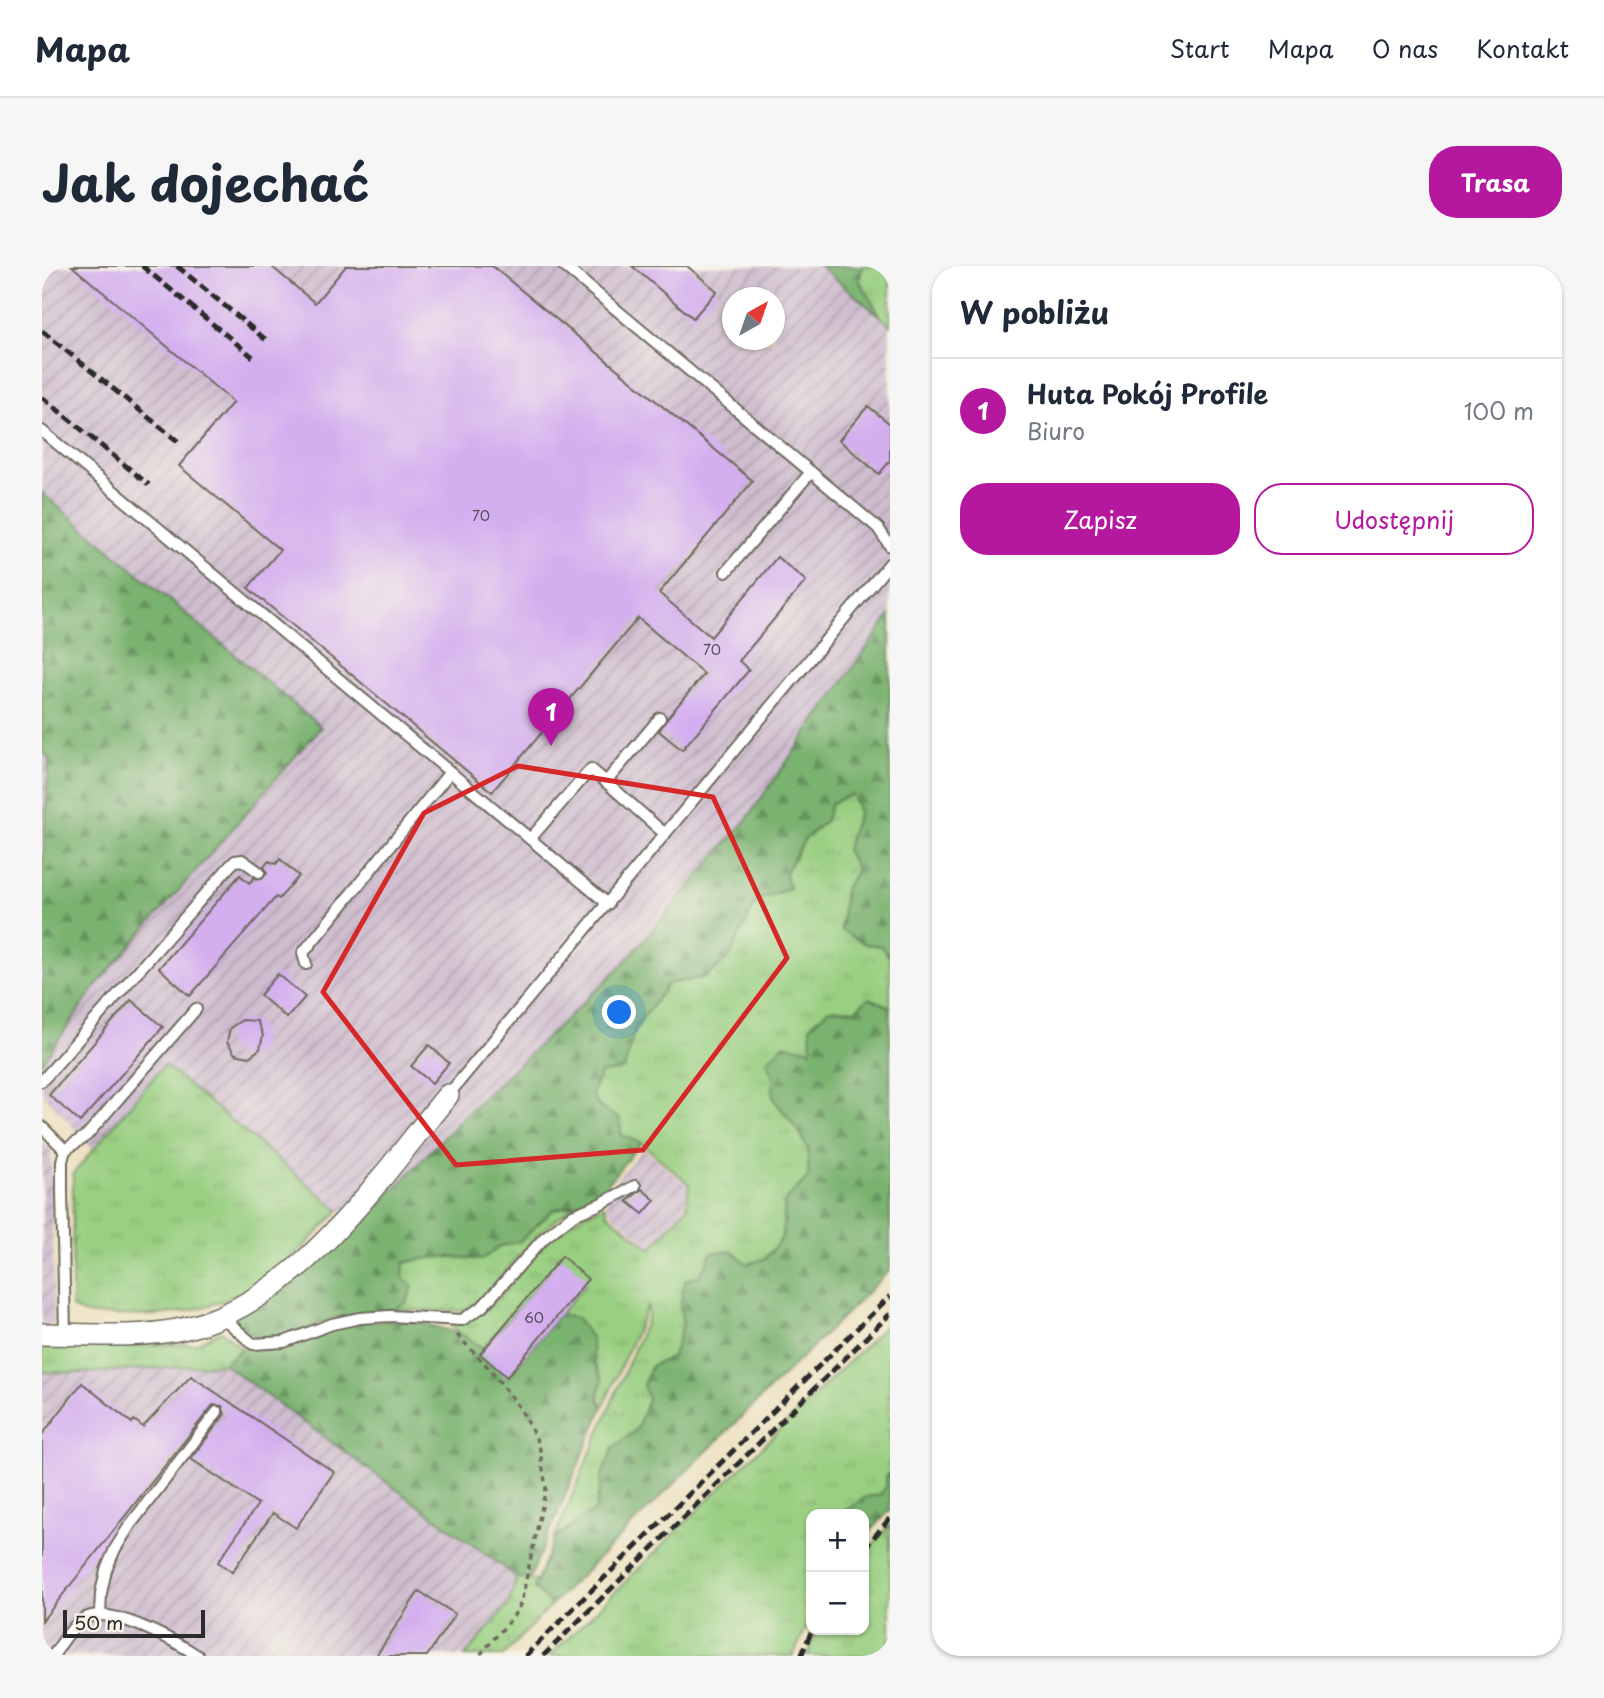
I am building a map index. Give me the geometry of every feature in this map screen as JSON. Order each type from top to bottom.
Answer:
[{"type":"street","points":[[42,1334],[159,1332],[201,1324],[248,1303],[312,1254],[363,1199],[448,1094]]},
{"type":"lane","points":[[564,266],[878,528],[890,546]]},
{"type":"lane","points":[[42,431],[608,904]]},
{"type":"lane","points":[[726,572],[811,472]]},
{"type":"lane","points":[[448,1094],[890,563]]},
{"type":"lane","points":[[606,782],[660,718]]},
{"type":"lane","points":[[530,839],[591,769],[665,834]]},
{"type":"lane","points":[[306,964],[303,953],[450,772]]},
{"type":"lane","points":[[42,1081],[229,867],[242,860],[259,872]]},
{"type":"lane","points":[[65,1334],[62,1171],[65,1150],[87,1135],[196,1009]]},
{"type":"lane","points":[[42,1127],[65,1150]]},
{"type":"lane","points":[[221,1316],[253,1344],[284,1342],[332,1324],[360,1318],[390,1316],[463,1320],[482,1307],[544,1238],[573,1215],[635,1186]]},
{"type":"lane","points":[[100,1615],[106,1570],[115,1549],[130,1525],[217,1412]]},
{"type":"lane","points":[[53,1656],[67,1634],[85,1617],[100,1615],[128,1620],[198,1656]]},
{"type":"path","points":[[440,1319],[487,1366],[520,1408],[540,1444],[546,1489],[521,1603],[507,1625],[479,1656]]},
{"type":"highlighted area","points":[[518,766],[713,797],[787,958],[643,1150],[456,1165],[323,992],[424,813]]},
{"type":"shaded area","points":[[42,266],[820,266],[890,325],[890,615],[746,820],[620,968],[466,1113],[359,1226],[164,1065],[93,1149],[42,1093],[42,1063],[99,982],[321,727],[42,493]]},
{"type":"shaded area","points":[[42,752],[49,758],[42,877]]},
{"type":"shaded area","points":[[42,1142],[51,1150],[54,1324],[42,1325]]},
{"type":"shaded area","points":[[643,1148],[688,1186],[685,1206],[651,1247],[609,1211],[605,1194]]},
{"type":"shaded area","points":[[224,1364],[517,1577],[508,1605],[465,1656],[42,1656],[42,1372],[83,1373]]},
{"type":"green space","points":[[820,266],[863,266],[859,280],[881,317]]},
{"type":"green space","points":[[863,266],[890,266],[890,325],[881,317],[859,280]]},
{"type":"green space","points":[[42,493],[321,727],[99,982],[42,1063],[42,878],[49,758],[42,752]]},
{"type":"green space","points":[[890,615],[890,958],[881,946],[865,944],[841,930],[845,888],[857,871],[846,849],[859,812],[852,794],[831,803],[826,820],[805,839],[785,873],[789,888],[756,901],[729,958],[705,977],[668,984],[635,1029],[624,1069],[600,1074],[592,1094],[598,1106],[620,1119],[621,1135],[641,1143],[599,1194],[577,1204],[553,1210],[520,1241],[501,1246],[481,1260],[442,1257],[404,1263],[403,1277],[413,1286],[407,1302],[393,1310],[332,1319],[284,1337],[257,1339],[230,1317],[349,1224],[359,1226],[466,1114],[620,968],[746,820]]},
{"type":"green space","points":[[853,794],[859,812],[846,849],[857,871],[845,888],[841,929],[865,944],[881,946],[890,958],[890,1007],[869,999],[855,1010],[829,1009],[812,1050],[773,1078],[773,1098],[800,1133],[808,1150],[808,1177],[785,1201],[782,1238],[765,1259],[700,1276],[680,1306],[683,1324],[673,1357],[652,1366],[643,1384],[648,1399],[637,1429],[613,1449],[602,1476],[596,1509],[554,1539],[648,1317],[648,1305],[603,1407],[598,1397],[602,1380],[594,1363],[591,1338],[577,1318],[559,1315],[585,1285],[558,1263],[483,1348],[459,1333],[452,1324],[467,1321],[494,1303],[549,1239],[589,1212],[605,1205],[607,1213],[651,1249],[687,1207],[689,1184],[641,1143],[621,1135],[619,1119],[598,1106],[592,1094],[600,1074],[624,1068],[635,1029],[668,983],[705,977],[729,958],[756,901],[789,888],[785,873],[805,839],[826,820],[831,803]]},
{"type":"green space","points":[[869,998],[890,1007],[890,1270],[551,1605],[534,1588],[554,1539],[596,1509],[602,1476],[613,1448],[637,1429],[648,1399],[643,1385],[652,1365],[673,1357],[683,1324],[680,1306],[685,1280],[700,1276],[711,1253],[733,1251],[747,1264],[765,1259],[782,1238],[785,1201],[808,1177],[808,1150],[800,1133],[773,1098],[773,1078],[767,1061],[784,1044],[811,1050],[810,1026],[829,1009],[855,1010]]},
{"type":"green space","points":[[164,1065],[339,1210],[293,1256],[270,1274],[246,1290],[219,1302],[160,1315],[91,1315],[78,1311],[72,1308],[73,1174]]},
{"type":"green space","points":[[577,1204],[540,1232],[480,1300],[462,1311],[393,1310],[407,1302],[404,1263],[442,1257],[481,1260],[501,1246],[520,1241],[553,1210]]},
{"type":"green space","points":[[559,1315],[577,1318],[591,1338],[594,1363],[602,1380],[598,1397],[603,1407],[530,1578],[517,1577],[224,1364],[242,1348],[285,1346],[334,1328],[362,1322],[392,1320],[422,1323],[459,1333],[512,1371]]},
{"type":"green space","points":[[890,1321],[890,1473],[886,1476],[886,1487],[880,1495],[866,1497],[849,1509],[806,1509],[806,1628],[793,1656],[550,1656]]},
{"type":"green space","points":[[221,1331],[242,1348],[224,1364],[83,1373],[42,1372],[42,1348],[195,1344]]},
{"type":"green space","points":[[890,1473],[890,1510],[869,1533],[869,1509],[848,1509],[866,1497],[880,1495],[886,1487],[886,1476]]},
{"type":"green space","points":[[890,1524],[890,1656],[807,1656],[816,1635],[869,1635],[869,1550]]},
{"type":"green space","points":[[517,1577],[537,1581],[534,1588],[551,1605],[503,1656],[465,1656],[508,1605]]},
{"type":"building","points":[[72,266],[271,266],[315,303],[346,266],[492,266],[753,481],[659,593],[711,637],[777,557],[806,581],[739,661],[749,670],[682,750],[659,731],[704,674],[638,618],[492,792],[248,588],[280,550],[179,466],[233,402]]},
{"type":"building","points":[[632,266],[687,266],[717,291],[693,318]]},
{"type":"building","points":[[868,406],[890,424],[890,461],[879,474],[839,440]]},
{"type":"building","points":[[280,859],[299,876],[279,899],[276,897],[190,996],[159,968],[240,875],[249,883],[254,878],[262,879],[267,873],[264,866],[269,861],[276,864]]},
{"type":"building","points":[[278,974],[305,997],[287,1018],[260,995]]},
{"type":"building","points":[[131,1000],[163,1027],[80,1122],[49,1095]]},
{"type":"building","points":[[242,1020],[257,1021],[263,1035],[260,1049],[249,1057],[235,1054],[227,1042],[230,1028]]},
{"type":"building","points":[[429,1045],[449,1063],[432,1083],[411,1066]]},
{"type":"building","points":[[642,1189],[655,1200],[643,1214],[627,1201]]},
{"type":"building","points":[[562,1256],[588,1279],[507,1377],[480,1354]]},
{"type":"building","points":[[191,1376],[334,1472],[296,1528],[273,1513],[232,1572],[218,1562],[258,1504],[191,1459],[225,1414],[222,1406],[213,1405],[42,1621],[42,1435],[82,1383],[132,1423],[134,1420],[143,1427]]},
{"type":"building","points":[[419,1591],[455,1614],[427,1656],[376,1656]]},
{"type":"railway","points":[[142,266],[253,357]]},
{"type":"railway","points":[[177,266],[266,340]]},
{"type":"railway","points":[[42,331],[180,443]]},
{"type":"railway","points":[[42,397],[149,485]]},
{"type":"railway","points":[[525,1656],[890,1296]]},
{"type":"railway","points":[[543,1656],[890,1314]]},
{"type":"railway","points":[[869,1543],[890,1518]]},
{"type":"railway","points":[[801,1656],[810,1635]]},
{"type":"place","name":"Huta Pokój Profile","points":[[551,746]]}]
